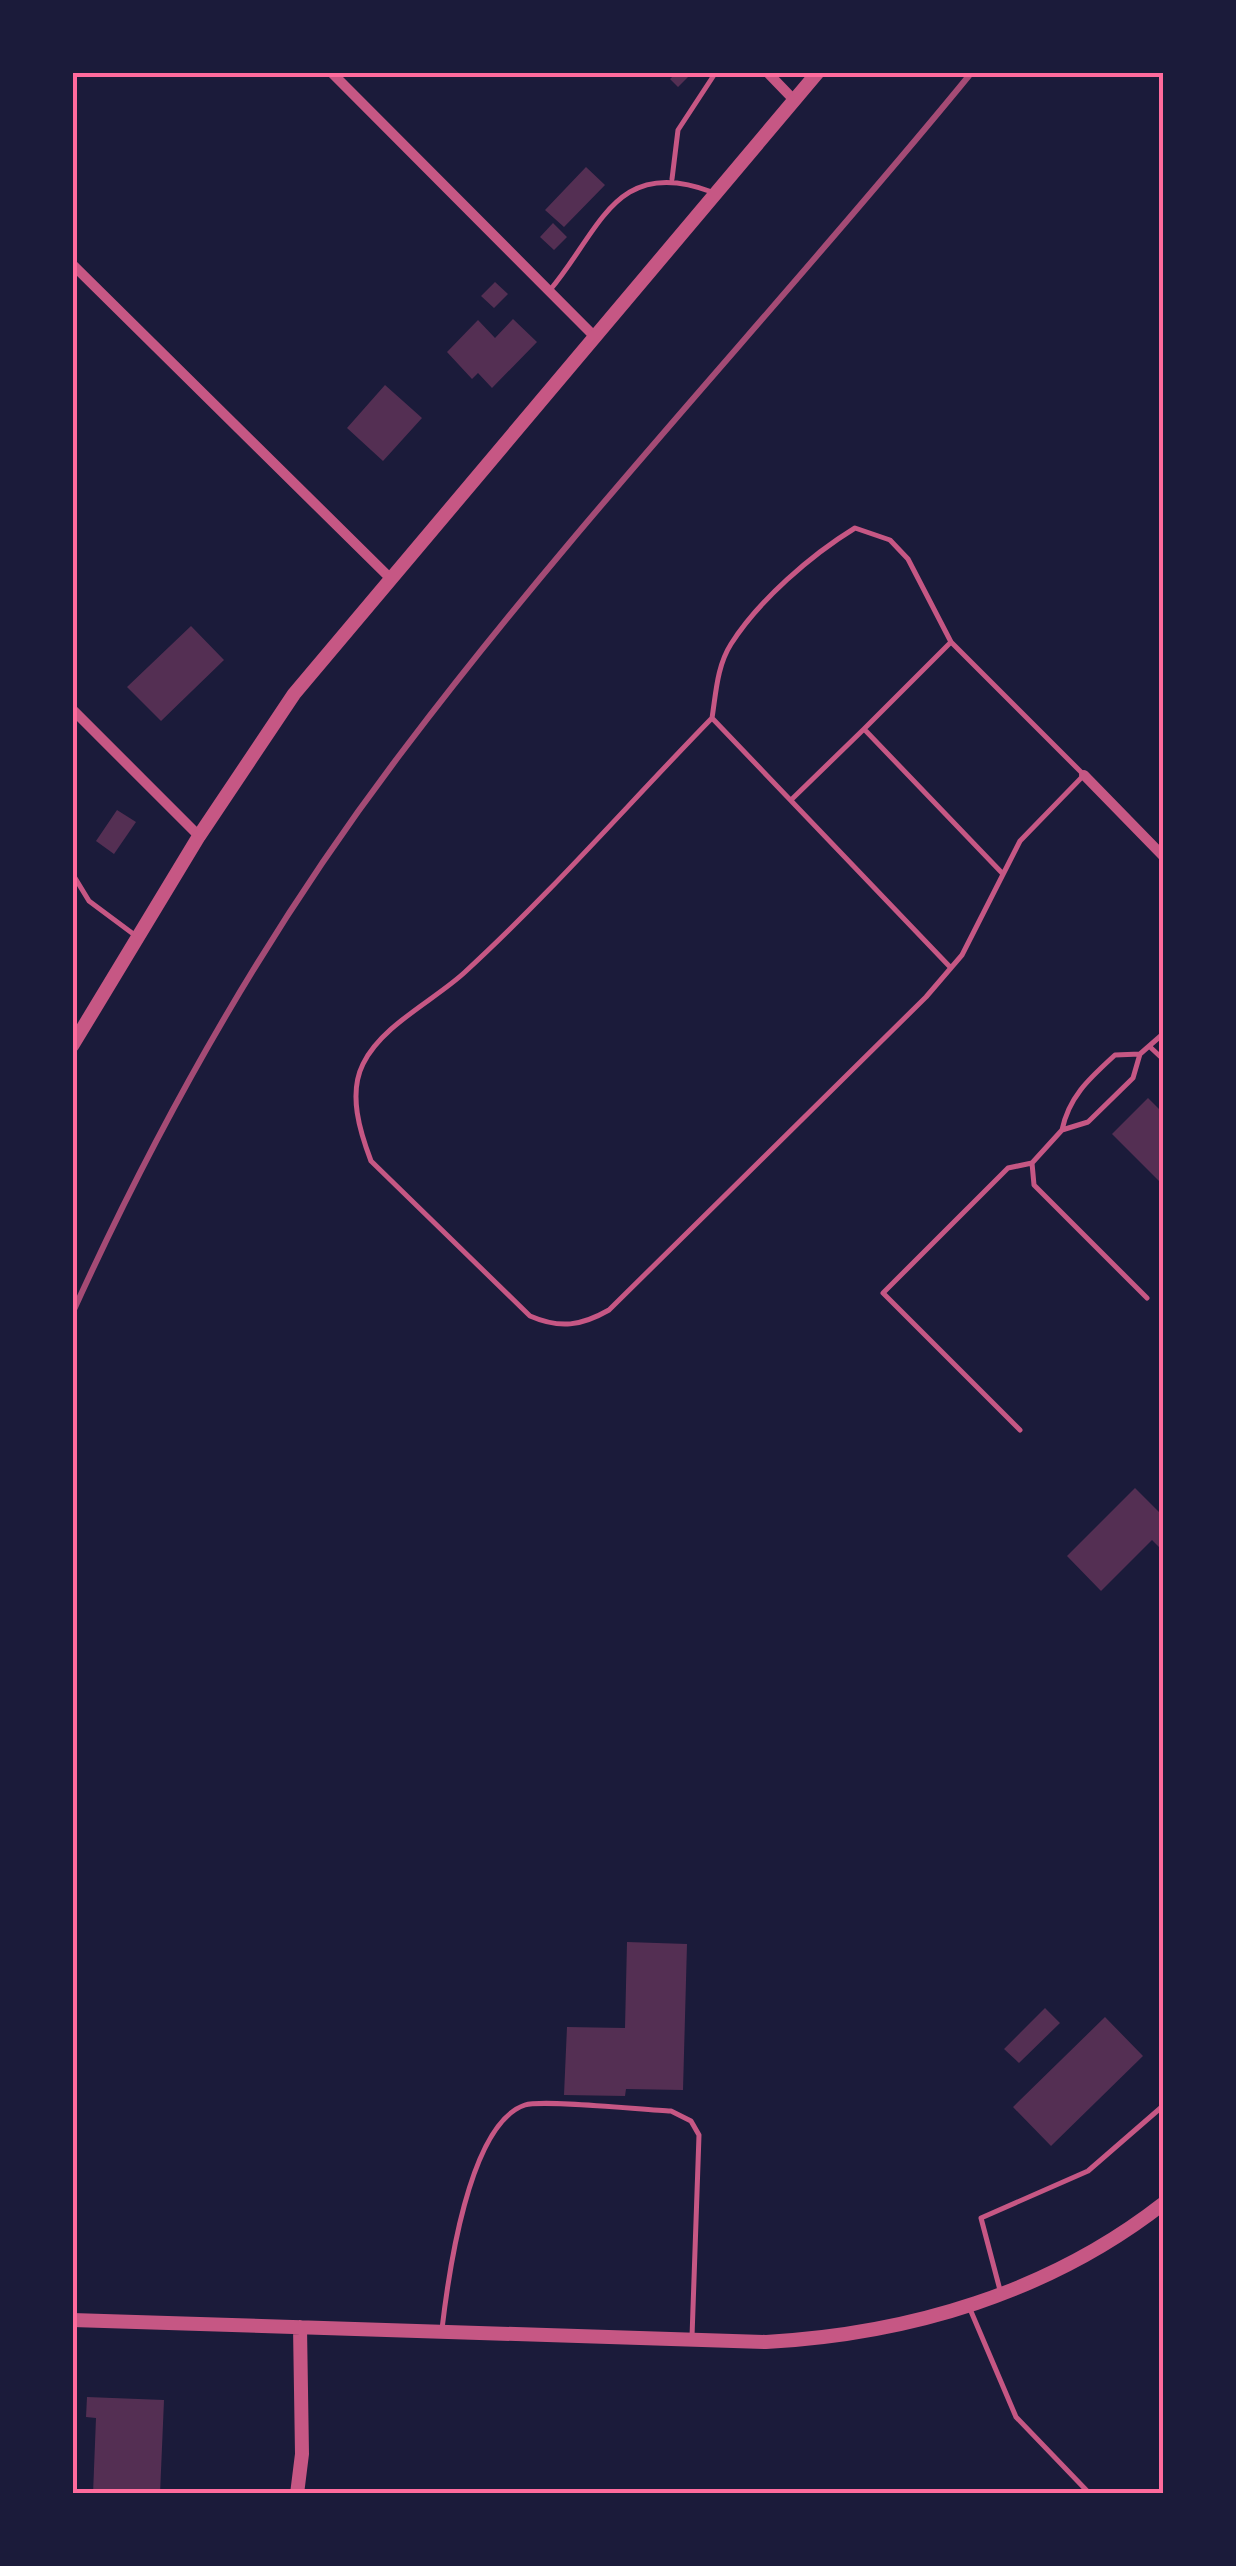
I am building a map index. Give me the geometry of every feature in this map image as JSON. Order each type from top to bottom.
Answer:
[{"type":"street","points":[[332,72],[594,336]]},
{"type":"street","points":[[768,72],[794,100]]},
{"type":"street","points":[[72,1046],[199,836],[294,694],[818,72]]},
{"type":"street","points":[[72,264],[389,577]]},
{"type":"street","points":[[72,709],[199,836]]},
{"type":"street","points":[[1084,775],[1164,856]]},
{"type":"street","points":[[72,2320],[766,2342],[855,2335],[1001,2295],[1078,2259],[1164,2203]]},
{"type":"street","points":[[298,2494],[302,2454],[300,2327]]},
{"type":"lane","points":[[672,180],[678,130],[716,72]]},
{"type":"lane","points":[[549,291],[577,246],[613,204],[650,184],[672,180],[715,193]]},
{"type":"lane","points":[[855,528],[890,540],[908,558],[951,642],[1084,775],[1020,841],[962,956],[951,968],[609,1310],[590,1321],[554,1326],[530,1316],[371,1161],[359,1130],[356,1093],[363,1063],[393,1030],[465,972],[712,718],[718,675],[731,644],[781,589],[832,542],[855,528]]},
{"type":"lane","points":[[791,800],[951,642]]},
{"type":"lane","points":[[712,718],[951,968]]},
{"type":"lane","points":[[864,729],[1003,874]]},
{"type":"lane","points":[[72,873],[90,901],[138,937]]},
{"type":"lane","points":[[1020,1430],[883,1293],[1008,1168],[1032,1163],[1062,1130],[1088,1122],[1133,1078],[1140,1054],[1164,1033]]},
{"type":"lane","points":[[1149,1046],[1164,1060]]},
{"type":"lane","points":[[1062,1130],[1067,1105],[1088,1081],[1115,1055],[1140,1054]]},
{"type":"lane","points":[[1032,1163],[1034,1184],[1147,1298]]},
{"type":"lane","points":[[442,2331],[450,2257],[477,2163],[503,2121],[525,2105],[671,2111],[690,2121],[699,2135],[692,2340]]},
{"type":"lane","points":[[1001,2295],[981,2218],[1088,2171],[1164,2105]]},
{"type":"lane","points":[[968,2307],[1016,2416],[1090,2494]]},
{"type":"building","points":[[677,72],[693,72],[678,87],[670,79]]},
{"type":"building","points":[[586,167],[605,185],[564,227],[545,210]]},
{"type":"building","points":[[553,223],[567,237],[554,250],[540,237]]},
{"type":"building","points":[[495,282],[508,294],[494,308],[481,296]]},
{"type":"building","points":[[513,319],[537,342],[492,388],[478,373],[472,379],[447,352],[478,320],[495,338]]},
{"type":"building","points":[[385,385],[422,418],[383,461],[347,428]]},
{"type":"building","points":[[191,626],[224,660],[161,721],[127,687]]},
{"type":"building","points":[[117,810],[136,822],[114,854],[96,841]]},
{"type":"building","points":[[1148,1098],[1164,1114],[1164,1186],[1112,1134]]},
{"type":"building","points":[[1135,1488],[1164,1517],[1164,1552],[1152,1540],[1101,1591],[1067,1556]]},
{"type":"building","points":[[627,1942],[687,1944],[683,2090],[626,2089],[625,2096],[564,2095],[567,2027],[625,2028]]},
{"type":"building","points":[[1045,2008],[1060,2023],[1019,2063],[1004,2049]]},
{"type":"building","points":[[1105,2017],[1143,2056],[1051,2146],[1013,2107]]},
{"type":"building","points":[[87,2397],[164,2400],[160,2494],[93,2494],[96,2418],[86,2417]]},
{"type":"railway","points":[[72,1314],[182,1093],[265,951],[356,814],[542,576],[972,72]]}]
